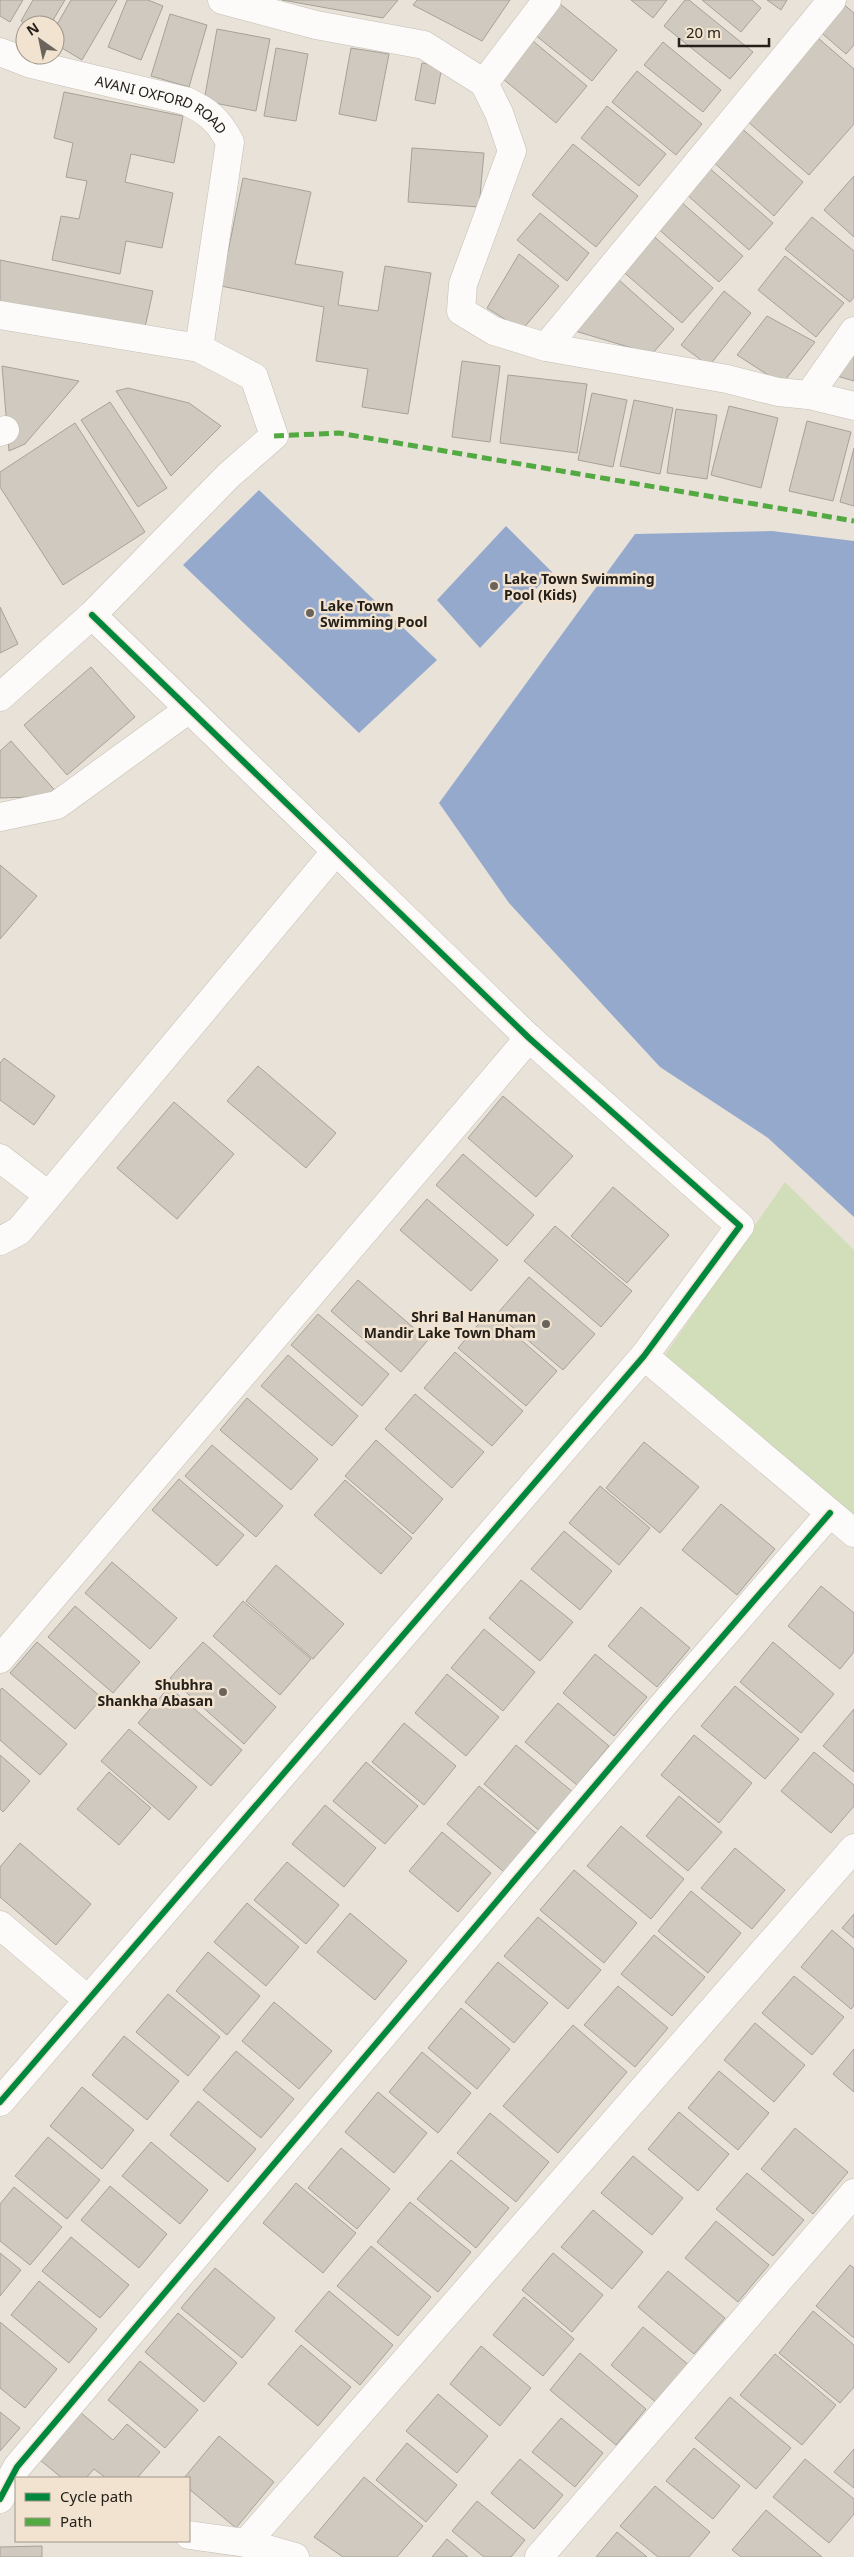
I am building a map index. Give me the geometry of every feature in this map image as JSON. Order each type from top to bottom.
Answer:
[{"type":"street","points":[[222,0],[258,4],[316,26],[424,45],[484,83],[500,113],[512,151],[463,284],[461,310],[494,331],[546,347],[727,379],[778,392],[809,395],[854,406]]},
{"type":"street","points":[[484,83],[547,0]]},
{"type":"street","points":[[546,347],[832,0]]},
{"type":"street","name":"AVANI OXFORD ROAD","points":[[0,52],[31,64],[186,101],[203,109],[219,122],[230,142],[199,348]]},
{"type":"street","points":[[0,315],[199,348],[254,377],[274,436],[229,475],[92,614],[0,696]]},
{"type":"street","points":[[809,395],[854,331]]},
{"type":"street","points":[[0,2102],[644,1356],[740,1226],[529,1038],[92,614]]},
{"type":"street","points":[[0,817],[57,805],[189,709]]},
{"type":"street","points":[[0,1241],[18,1231],[336,851]]},
{"type":"street","points":[[0,1659],[529,1038]]},
{"type":"street","points":[[0,1158],[48,1195]]},
{"type":"street","points":[[644,1356],[854,1533]]},
{"type":"street","points":[[0,2499],[24,2460],[664,1704],[830,1513]]},
{"type":"street","points":[[246,2543],[854,1848]]},
{"type":"street","points":[[0,1925],[88,2000]]},
{"type":"street","points":[[539,2557],[854,2193]]},
{"type":"street","points":[[0,2510],[15,2512]]},
{"type":"street","points":[[190,2535],[246,2543],[295,2557]]},
{"type":"green space","points":[[785,1182],[854,1250],[854,1515],[665,1355]]},
{"type":"water","name":"Lake Town Swimming Pool","points":[[259,490],[437,660],[359,733],[183,565]]},
{"type":"water","name":"Lake Town Swimming Pool (Kids)","points":[[506,526],[552,572],[480,648],[437,600]]},
{"type":"water","points":[[772,531],[854,541],[854,1217],[768,1138],[660,1067],[509,903],[439,803],[635,534]]},
{"type":"building","points":[[0,0],[23,0],[10,22],[0,16]]},
{"type":"building","points":[[33,0],[65,0],[56,15],[24,15]]},
{"type":"building","points":[[71,0],[117,0],[82,60],[65,50],[65,15],[62,15]]},
{"type":"building","points":[[127,0],[148,0],[163,6],[141,60],[108,47]]},
{"type":"building","points":[[282,0],[398,0],[383,18]]},
{"type":"building","points":[[417,0],[510,0],[482,41],[413,5]]},
{"type":"building","points":[[631,0],[667,0],[653,18]]},
{"type":"building","points":[[685,0],[689,0],[753,52],[730,79],[664,26]]},
{"type":"building","points":[[702,0],[752,0],[761,8],[741,32]]},
{"type":"building","points":[[767,0],[787,0],[781,10]]},
{"type":"building","points":[[841,2],[854,13],[854,45],[846,54],[817,29]]},
{"type":"building","points":[[559,3],[617,50],[592,81],[534,34]]},
{"type":"building","points":[[170,14],[207,25],[189,87],[151,76]]},
{"type":"building","points":[[217,29],[270,39],[256,111],[204,101]]},
{"type":"building","points":[[818,38],[854,69],[854,124],[809,175],[746,120]]},
{"type":"building","points":[[533,41],[587,86],[556,123],[502,78]]},
{"type":"building","points":[[663,42],[721,90],[703,112],[644,65]]},
{"type":"building","points":[[276,48],[308,54],[296,121],[264,116]]},
{"type":"building","points":[[351,48],[389,54],[376,121],[339,114]]},
{"type":"building","points":[[422,63],[442,66],[435,104],[415,100]]},
{"type":"building","points":[[637,71],[702,124],[676,155],[612,102]]},
{"type":"building","points":[[64,92],[183,116],[174,163],[131,154],[125,182],[173,193],[162,248],[126,241],[120,274],[52,260],[61,216],[79,219],[87,181],[66,177],[73,143],[54,138]]},
{"type":"building","points":[[607,106],[666,154],[639,186],[581,138]]},
{"type":"building","points":[[739,126],[803,182],[774,216],[710,159]]},
{"type":"building","points":[[573,144],[638,196],[596,247],[532,195]]},
{"type":"building","points":[[412,148],[484,153],[479,207],[408,202]]},
{"type":"building","points":[[708,167],[773,223],[749,250],[685,193]]},
{"type":"building","points":[[854,176],[854,237],[824,210]]},
{"type":"building","points":[[243,178],[311,192],[295,264],[343,272],[338,305],[378,311],[385,266],[431,273],[408,414],[362,407],[368,369],[316,361],[324,307],[221,286]]},
{"type":"building","points":[[680,201],[743,256],[719,282],[656,227]]},
{"type":"building","points":[[540,213],[589,253],[567,281],[517,240]]},
{"type":"building","points":[[812,217],[854,251],[854,297],[850,302],[785,249]]},
{"type":"building","points":[[650,233],[713,288],[682,323],[619,268]]},
{"type":"building","points":[[519,254],[559,286],[522,330],[487,308]]},
{"type":"building","points":[[785,256],[844,303],[816,337],[758,290]]},
{"type":"building","points":[[0,260],[153,291],[144,332],[0,303]]},
{"type":"building","points":[[619,280],[674,329],[652,354],[575,331]]},
{"type":"building","points":[[724,291],[751,313],[709,366],[681,345]]},
{"type":"building","points":[[767,316],[815,342],[782,384],[737,355]]},
{"type":"building","points":[[854,347],[854,381],[830,374]]},
{"type":"building","points":[[462,361],[500,366],[490,442],[452,437]]},
{"type":"building","points":[[2,366],[79,381],[25,444],[9,451]]},
{"type":"building","points":[[508,375],[587,384],[577,453],[500,443]]},
{"type":"building","points":[[128,388],[189,403],[221,426],[171,476],[116,391]]},
{"type":"building","points":[[592,393],[627,400],[613,467],[578,460]]},
{"type":"building","points":[[634,400],[673,408],[660,474],[620,466]]},
{"type":"building","points":[[110,402],[167,488],[138,507],[81,420]]},
{"type":"building","points":[[729,406],[778,418],[761,488],[711,475]]},
{"type":"building","points":[[676,409],[717,415],[707,479],[667,473]]},
{"type":"building","points":[[807,421],[851,432],[833,501],[789,491]]},
{"type":"building","points":[[75,423],[145,532],[63,585],[0,487],[0,472]]},
{"type":"building","points":[[854,448],[854,506],[840,502]]},
{"type":"building","points":[[0,607],[18,644],[0,653]]},
{"type":"building","points":[[91,667],[135,717],[67,775],[24,725]]},
{"type":"building","points":[[11,741],[60,796],[0,798],[0,751]]},
{"type":"building","points":[[0,865],[37,896],[0,939]]},
{"type":"building","points":[[4,1058],[55,1096],[34,1125],[0,1100],[0,1063]]},
{"type":"building","points":[[258,1066],[336,1133],[306,1168],[227,1101]]},
{"type":"building","points":[[503,1096],[573,1156],[536,1197],[468,1138]]},
{"type":"building","points":[[174,1102],[234,1154],[177,1219],[117,1168]]},
{"type":"building","points":[[463,1154],[534,1215],[507,1246],[436,1185]]},
{"type":"building","points":[[613,1187],[669,1235],[627,1283],[571,1236]]},
{"type":"building","points":[[427,1199],[498,1260],[471,1291],[400,1230]]},
{"type":"building","points":[[555,1226],[632,1291],[601,1327],[524,1261]]},
{"type":"building","name":"Shri Bal Hanuman Mandir Lake Town Dham","points":[[529,1277],[595,1334],[563,1370],[497,1314]]},
{"type":"building","points":[[358,1280],[428,1340],[401,1372],[331,1311]]},
{"type":"building","points":[[489,1312],[557,1371],[526,1406],[458,1348]]},
{"type":"building","points":[[318,1314],[389,1374],[362,1406],[291,1345]]},
{"type":"building","points":[[455,1352],[523,1411],[492,1446],[424,1388]]},
{"type":"building","points":[[288,1355],[358,1416],[332,1446],[261,1386]]},
{"type":"building","points":[[415,1394],[484,1452],[452,1488],[385,1429]]},
{"type":"building","points":[[247,1398],[318,1459],[291,1490],[220,1430]]},
{"type":"building","points":[[376,1440],[443,1499],[413,1534],[345,1476]]},
{"type":"building","points":[[644,1442],[699,1487],[660,1533],[606,1488]]},
{"type":"building","points":[[212,1445],[283,1506],[256,1537],[185,1476]]},
{"type":"building","points":[[179,1479],[244,1535],[217,1566],[152,1510]]},
{"type":"building","points":[[345,1480],[412,1538],[381,1574],[314,1515]]},
{"type":"building","points":[[600,1486],[650,1528],[619,1565],[569,1523]]},
{"type":"building","points":[[721,1504],[775,1549],[737,1595],[682,1550]]},
{"type":"building","points":[[564,1531],[612,1571],[580,1610],[531,1569]]},
{"type":"building","points":[[112,1562],[177,1618],[150,1649],[85,1593]]},
{"type":"building","points":[[276,1565],[344,1624],[313,1659],[246,1601]]},
{"type":"building","points":[[521,1580],[573,1622],[540,1661],[489,1618]]},
{"type":"building","points":[[821,1586],[854,1613],[854,1652],[840,1669],[788,1626]]},
{"type":"building","points":[[243,1601],[311,1659],[280,1695],[213,1636]]},
{"type":"building","points":[[75,1606],[140,1662],[113,1693],[48,1637]]},
{"type":"building","points":[[641,1607],[690,1648],[657,1687],[608,1646]]},
{"type":"building","points":[[484,1629],[535,1672],[503,1711],[451,1668]]},
{"type":"building","points":[[37,1642],[102,1698],[75,1729],[10,1673]]},
{"type":"building","name":"Shubhra Shankha Abasan","points":[[203,1642],[276,1707],[244,1744],[170,1678]]},
{"type":"building","points":[[773,1642],[834,1694],[801,1733],[740,1682]]},
{"type":"building","points":[[595,1654],[647,1697],[614,1736],[563,1693]]},
{"type":"building","points":[[447,1674],[499,1717],[466,1756],[415,1713]]},
{"type":"building","points":[[735,1686],[799,1739],[765,1779],[701,1726]]},
{"type":"building","points":[[169,1687],[242,1750],[211,1786],[138,1723]]},
{"type":"building","points":[[2,1688],[67,1744],[40,1775],[0,1740],[0,1690]]},
{"type":"building","points":[[558,1703],[609,1746],[577,1785],[525,1742]]},
{"type":"building","points":[[854,1709],[854,1772],[823,1746]]},
{"type":"building","points":[[404,1723],[456,1766],[424,1805],[372,1762]]},
{"type":"building","points":[[129,1729],[197,1787],[169,1820],[101,1761]]},
{"type":"building","points":[[694,1735],[752,1783],[719,1823],[661,1775]]},
{"type":"building","points":[[516,1745],[574,1793],[541,1832],[484,1784]]},
{"type":"building","points":[[814,1752],[854,1785],[854,1806],[831,1833],[781,1791]]},
{"type":"building","points":[[0,1755],[30,1781],[3,1812],[0,1809]]},
{"type":"building","points":[[366,1762],[418,1806],[385,1844],[333,1801]]},
{"type":"building","points":[[109,1772],[151,1808],[119,1845],[77,1809]]},
{"type":"building","points":[[479,1786],[537,1834],[504,1872],[447,1824]]},
{"type":"building","points":[[679,1796],[722,1832],[688,1871],[646,1836]]},
{"type":"building","points":[[325,1805],[376,1848],[344,1887],[292,1844]]},
{"type":"building","points":[[621,1826],[684,1879],[651,1919],[587,1866]]},
{"type":"building","points":[[442,1832],[491,1873],[458,1912],[409,1871]]},
{"type":"building","points":[[20,1843],[91,1904],[56,1945],[0,1897],[0,1867]]},
{"type":"building","points":[[735,1848],[785,1890],[752,1929],[701,1888]]},
{"type":"building","points":[[287,1862],[339,1905],[306,1944],[254,1900]]},
{"type":"building","points":[[574,1870],[637,1923],[604,1963],[540,1910]]},
{"type":"building","points":[[691,1891],[741,1933],[708,1973],[658,1931]]},
{"type":"building","points":[[247,1903],[299,1947],[266,1986],[214,1942]]},
{"type":"building","points":[[350,1913],[407,1961],[375,2000],[317,1952]]},
{"type":"building","points":[[854,1914],[854,1938],[842,1928]]},
{"type":"building","points":[[538,1917],[601,1970],[568,2009],[504,1956]]},
{"type":"building","points":[[832,1930],[854,1949],[854,2006],[851,2009],[801,1967]]},
{"type":"building","points":[[654,1935],[705,1977],[672,2016],[621,1974]]},
{"type":"building","points":[[208,1952],[260,1996],[227,2035],[176,1991]]},
{"type":"building","points":[[498,1962],[548,2003],[514,2043],[465,2002]]},
{"type":"building","points":[[794,1976],[844,2017],[812,2055],[762,2013]]},
{"type":"building","points":[[618,1986],[668,2028],[635,2067],[584,2025]]},
{"type":"building","points":[[168,1994],[220,2037],[188,2076],[136,2032]]},
{"type":"building","points":[[274,2002],[332,2051],[299,2089],[242,2041]]},
{"type":"building","points":[[461,2008],[510,2049],[477,2089],[428,2048]]},
{"type":"building","points":[[755,2023],[805,2065],[774,2102],[724,2060]]},
{"type":"building","points":[[573,2025],[627,2072],[558,2153],[503,2106]]},
{"type":"building","points":[[124,2036],[179,2081],[147,2120],[92,2075]]},
{"type":"building","points":[[854,2049],[854,2092],[833,2074]]},
{"type":"building","points":[[236,2051],[294,2099],[261,2138],[203,2090]]},
{"type":"building","points":[[422,2052],[471,2093],[438,2133],[389,2092]]},
{"type":"building","points":[[719,2071],[769,2113],[738,2150],[688,2108]]},
{"type":"building","points":[[82,2087],[134,2130],[102,2169],[50,2126]]},
{"type":"building","points":[[378,2092],[427,2133],[394,2173],[345,2132]]},
{"type":"building","points":[[198,2101],[256,2149],[228,2182],[170,2135]]},
{"type":"building","points":[[679,2112],[729,2154],[698,2191],[648,2149]]},
{"type":"building","points":[[490,2113],[549,2162],[516,2202],[457,2153]]},
{"type":"building","points":[[795,2128],[848,2172],[813,2214],[761,2169]]},
{"type":"building","points":[[48,2137],[100,2180],[67,2219],[15,2176]]},
{"type":"building","points":[[151,2142],[208,2190],[180,2224],[122,2176]]},
{"type":"building","points":[[341,2148],[390,2189],[357,2229],[308,2188]]},
{"type":"building","points":[[633,2156],[683,2198],[652,2235],[601,2193]]},
{"type":"building","points":[[451,2160],[509,2208],[476,2248],[417,2199]]},
{"type":"building","points":[[747,2173],[804,2220],[773,2256],[716,2209]]},
{"type":"building","points":[[296,2183],[356,2233],[323,2273],[263,2223]]},
{"type":"building","points":[[110,2186],[167,2234],[139,2268],[81,2220]]},
{"type":"building","points":[[14,2187],[62,2227],[30,2265],[0,2241],[0,2204]]},
{"type":"building","points":[[410,2202],[471,2252],[438,2292],[377,2242]]},
{"type":"building","points":[[593,2210],[643,2252],[612,2289],[561,2247]]},
{"type":"building","points":[[716,2221],[769,2265],[738,2302],[685,2258]]},
{"type":"building","points":[[71,2237],[129,2285],[100,2318],[42,2271]]},
{"type":"building","points":[[371,2246],[431,2297],[398,2336],[337,2286]]},
{"type":"building","points":[[0,2253],[21,2270],[0,2296]]},
{"type":"building","points":[[553,2253],[603,2295],[572,2332],[522,2290]]},
{"type":"building","points":[[850,2265],[854,2268],[854,2338],[816,2306]]},
{"type":"building","points":[[215,2268],[275,2318],[242,2358],[181,2308]]},
{"type":"building","points":[[668,2271],[725,2318],[694,2354],[638,2307]]},
{"type":"building","points":[[39,2281],[97,2329],[69,2363],[11,2315]]},
{"type":"building","points":[[329,2291],[393,2345],[360,2385],[295,2331]]},
{"type":"building","points":[[524,2297],[574,2339],[543,2376],[493,2335]]},
{"type":"building","points":[[813,2311],[854,2345],[854,2387],[840,2403],[779,2353]]},
{"type":"building","points":[[178,2313],[237,2363],[204,2402],[145,2352]]},
{"type":"building","points":[[0,2322],[57,2369],[25,2408],[0,2388]]},
{"type":"building","points":[[643,2327],[690,2366],[658,2404],[611,2365]]},
{"type":"building","points":[[301,2345],[351,2387],[318,2426],[268,2384]]},
{"type":"building","points":[[481,2346],[531,2388],[500,2426],[450,2384]]},
{"type":"building","points":[[580,2353],[646,2409],[616,2445],[550,2390]]},
{"type":"building","points":[[775,2354],[836,2405],[802,2445],[740,2395]]},
{"type":"building","points":[[140,2361],[198,2410],[165,2448],[108,2400]]},
{"type":"building","points":[[438,2394],[488,2436],[457,2473],[406,2431]]},
{"type":"building","points":[[730,2397],[791,2448],[756,2489],[695,2438]]},
{"type":"building","points":[[0,2412],[20,2428],[0,2451]]},
{"type":"building","points":[[80,2412],[113,2440],[127,2424],[160,2452],[138,2477],[105,2477],[94,2469],[87,2477],[61,2477],[40,2460]]},
{"type":"building","points":[[561,2418],[603,2453],[575,2487],[532,2452]]},
{"type":"building","points":[[219,2436],[274,2482],[236,2528],[190,2490],[190,2477],[185,2477]]},
{"type":"building","points":[[407,2443],[457,2485],[426,2522],[376,2480]]},
{"type":"building","points":[[694,2448],[740,2486],[713,2519],[666,2481]]},
{"type":"building","points":[[854,2449],[854,2488],[834,2472]]},
{"type":"building","points":[[520,2459],[563,2495],[534,2529],[491,2493]]},
{"type":"building","points":[[805,2459],[854,2499],[854,2514],[829,2543],[773,2497]]},
{"type":"building","points":[[364,2477],[423,2526],[397,2557],[343,2557],[314,2537]]},
{"type":"building","points":[[655,2486],[710,2532],[689,2557],[658,2557],[620,2526]]},
{"type":"building","points":[[477,2501],[525,2540],[511,2557],[484,2557],[452,2531]]},
{"type":"building","points":[[766,2510],[822,2557],[741,2557],[732,2550]]},
{"type":"building","points":[[617,2532],[647,2557],[596,2557]]},
{"type":"building","points":[[447,2539],[468,2557],[432,2557]]},
{"type":"building","points":[[42,2546],[42,2557],[0,2557],[0,2547]]},
{"type":"marked path","points":[[274,436],[339,433],[854,521]]},
{"type":"cycle path","points":[[0,2102],[644,1356],[740,1226],[529,1038],[92,615]]},
{"type":"cycle path","points":[[0,2499],[17,2467],[664,1704],[830,1513]]},
{"type":"place","name":"Lake Town Swimming Pool (Kids)","points":[[494,586]]},
{"type":"place","name":"Lake Town Swimming Pool","points":[[310,613]]},
{"type":"place","name":"Shri Bal Hanuman Mandir Lake Town Dham","points":[[546,1324]]},
{"type":"place","name":"Shubhra Shankha Abasan","points":[[223,1692]]}]
